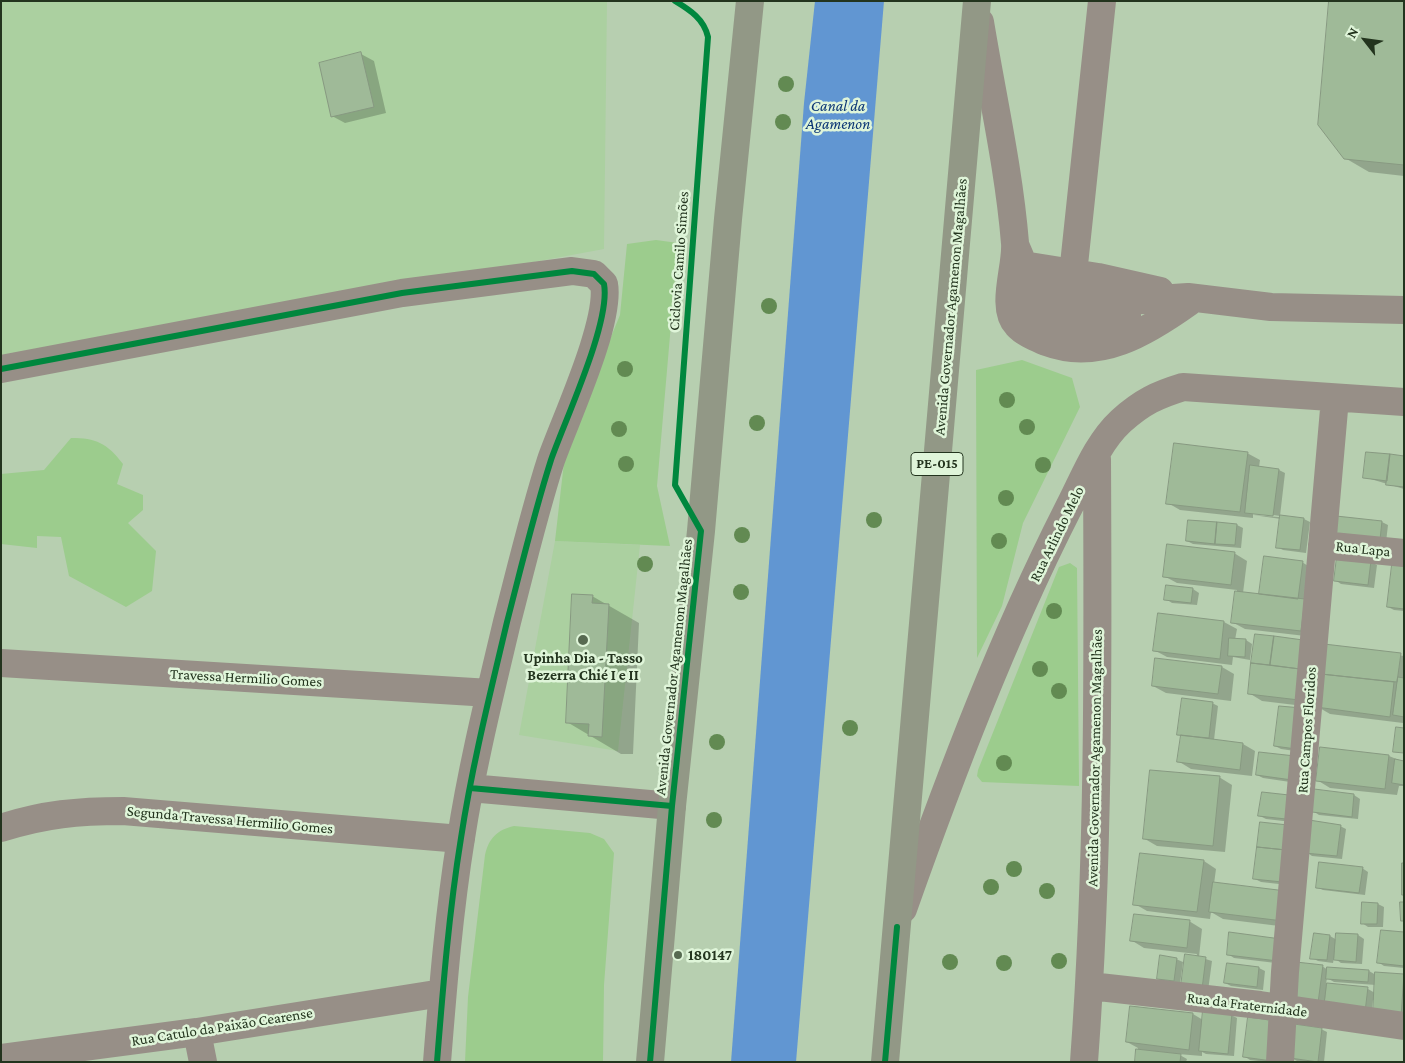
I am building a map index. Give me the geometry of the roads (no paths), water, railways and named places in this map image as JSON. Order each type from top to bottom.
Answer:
[{"type":"highway","name":"Avenida Governador Agamenon Magalhães","points":[[650,1062],[672,806],[701,531],[728,219],[750,1]]},
{"type":"highway","name":"Avenida Governador Agamenon Magalhães","points":[[885,1062],[977,3]]},
{"type":"street","points":[[1073,274],[1102,1]]},
{"type":"street","points":[[977,3],[1016,266],[1011,315],[1017,326],[1036,338],[1058,346],[1083,350],[1105,348],[1137,334],[1191,299]]},
{"type":"street","points":[[1016,266],[1098,277],[1191,299],[1271,307],[1404,310]]},
{"type":"street","points":[[1016,266],[1038,291],[1070,300],[1108,303],[1191,299]]},
{"type":"street","points":[[1,369],[402,293],[572,271],[594,274],[600,279],[605,291],[598,327],[587,365],[551,460],[525,550],[490,693],[470,788],[461,839],[442,993],[437,1062]]},
{"type":"street","name":"Rua Arlindo Melo","points":[[897,926],[951,773],[1044,557],[1097,454],[1121,421],[1152,397],[1183,387],[1404,402]]},
{"type":"street","name":"Rua Campos Floridos","points":[[1280,1062],[1285,972],[1335,398]]},
{"type":"street","name":"Avenida Governador Agamenon Magalhães","points":[[1084,1062],[1090,986],[1098,756],[1097,454]]},
{"type":"street","name":"Rua Lapa","points":[[1322,545],[1404,553]]},
{"type":"street","name":"Travessa Hermilio Gomes","points":[[1,664],[490,693]]},
{"type":"street","name":"Avenida Governador Agamenon Magalhães","points":[[470,788],[672,806]]},
{"type":"street","name":"Segunda Travessa Hermilio Gomes","points":[[1,828],[31,818],[71,812],[123,811],[461,839]]},
{"type":"street","name":"Rua da Fraternidade","points":[[1090,986],[1284,1008],[1404,1026]]},
{"type":"street","name":"Rua Catulo da Paixão Cearense","points":[[17,1059],[442,993]]},
{"type":"street","points":[[197,1032],[203,1062]]},
{"type":"water","name":"Canal da Agamenon","points":[[815,1],[884,1],[796,1062],[731,1062],[804,103]]},
{"type":"place","name":"Upinha Dia - Tasso Bezerra Chié I e II","points":[[583,640]]},
{"type":"place","name":"180147","points":[[678,955]]}]
